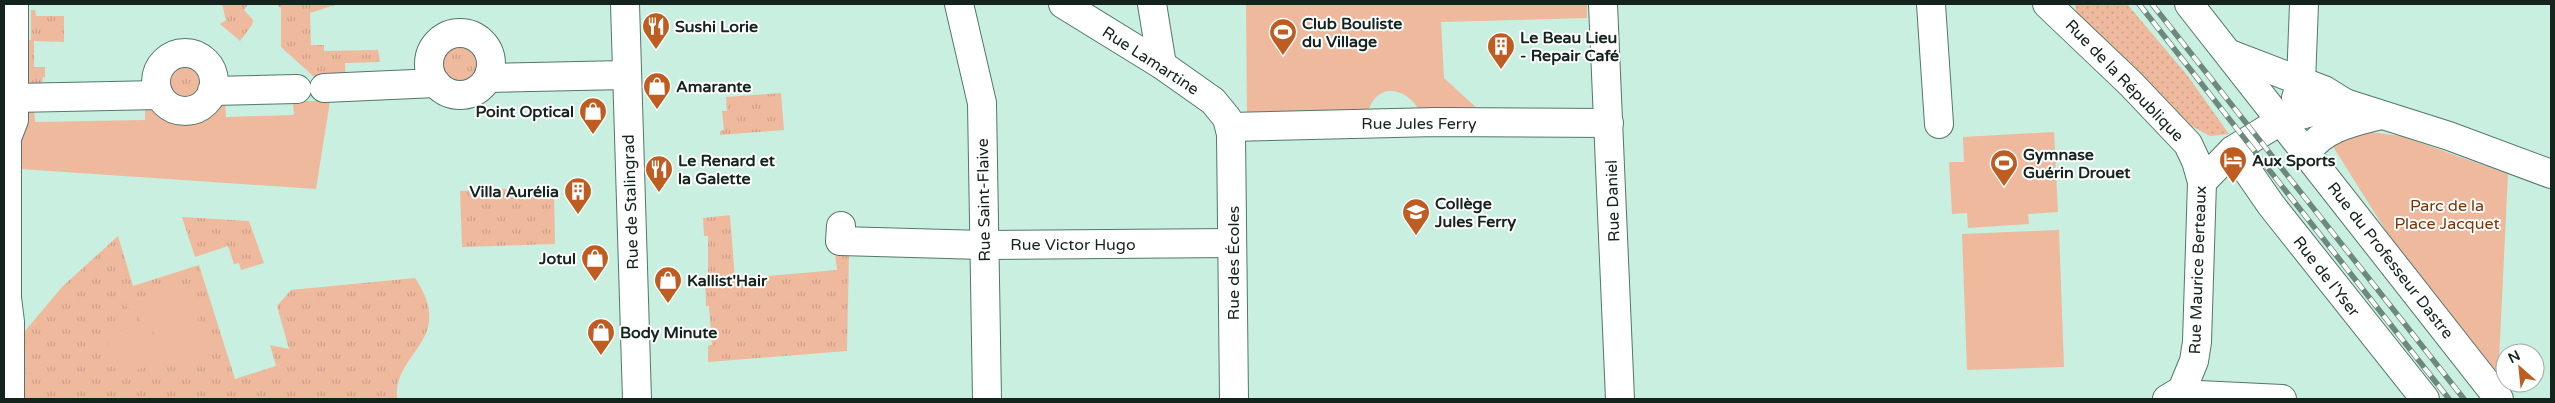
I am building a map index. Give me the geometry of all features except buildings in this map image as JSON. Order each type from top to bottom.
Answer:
[{"type":"street","points":[[10,399],[10,322],[7,298],[7,138],[14,120],[14,4]]},
{"type":"street","name":"Rue de Stalingrad","points":[[625,4],[637,399]]},
{"type":"street","name":"Rue Saint-Flaive","points":[[959,4],[982,103],[987,399]]},
{"type":"street","name":"Rue Lamartine","points":[[1063,4],[1162,65],[1213,101],[1224,113],[1230,126]]},
{"type":"street","points":[[1152,4],[1162,65]]},
{"type":"street","name":"Rue Daniel","points":[[1603,4],[1620,399]]},
{"type":"street","points":[[1931,4],[1939,124]]},
{"type":"street","name":"Rue de la République","points":[[2047,4],[2131,84],[2195,162]]},
{"type":"street","name":"Rue du Professeur Dastre","points":[[2189,4],[2282,120],[2374,241],[2499,399]]},
{"type":"street","points":[[2282,120],[2295,103],[2301,82],[2304,4]]},
{"type":"street","points":[[456,33],[475,36],[488,49],[491,64],[488,78],[475,91],[459,95],[442,89],[436,83],[429,66],[430,56],[440,41],[456,33]]},
{"type":"street","points":[[185,53],[193,54],[206,62],[213,76],[212,91],[202,105],[186,111],[170,107],[159,95],[156,78],[163,63],[177,54],[185,53]]},
{"type":"street","points":[[2228,53],[2324,90],[2345,103],[2449,136],[2551,174]]},
{"type":"street","points":[[488,78],[626,75]]},
{"type":"street","points":[[324,88],[436,83]]},
{"type":"street","points":[[212,91],[297,89]]},
{"type":"street","points":[[14,98],[159,95]]},
{"type":"street","points":[[2195,162],[2233,150],[2282,120],[2345,103]]},
{"type":"street","points":[[2307,152],[2317,140],[2329,131],[2381,115]]},
{"type":"street","name":"Rue Jules Ferry","points":[[1230,126],[1426,122],[1609,123]]},
{"type":"street","name":"Rue des Écoles","points":[[1230,126],[1234,399]]},
{"type":"street","points":[[2195,162],[2233,150]]},
{"type":"street","name":"Rue de l'Yser","points":[[2233,150],[2272,205],[2425,399]]},
{"type":"street","name":"Rue Maurice Berteaux","points":[[2175,395],[2194,361],[2197,342],[2195,162]]},
{"type":"street","name":"Rue Victor Hugo","points":[[841,226],[840,241],[983,245],[1232,243]]},
{"type":"street","points":[[2175,395],[2282,399]]},
{"type":"green space","points":[[222,4],[248,4],[244,10],[253,20],[252,25],[240,41],[220,24],[226,20]]},
{"type":"green space","points":[[276,4],[338,4],[310,13],[311,45],[324,45],[324,51],[378,50],[380,62],[345,63],[346,82],[322,84],[281,47],[281,8]]},
{"type":"green space","points":[[1246,4],[1587,4],[1587,18],[1441,22],[1444,78],[1480,111],[1420,112],[1407,97],[1392,91],[1384,92],[1377,96],[1368,113],[1247,117]]},
{"type":"green space","points":[[2075,4],[2127,4],[2187,75],[2229,134],[2210,136],[2182,121],[2076,11]]},
{"type":"green space","points":[[31,10],[35,10],[36,16],[64,16],[64,42],[34,41],[34,67],[45,67],[45,77],[43,77],[42,84],[26,86],[23,41],[31,40]]},
{"type":"green space","points":[[460,39],[469,41],[477,46],[482,54],[484,63],[482,72],[477,80],[469,85],[460,87],[451,85],[443,80],[438,72],[436,63],[438,54],[443,46],[451,41]]},
{"type":"green space","points":[[181,63],[189,63],[196,66],[202,72],[205,83],[202,94],[196,100],[189,103],[181,103],[174,100],[168,94],[165,87],[165,79],[168,72],[174,66]]},
{"type":"green space","points":[[781,93],[784,130],[720,135],[720,131],[724,130],[722,111],[727,111],[726,97]]},
{"type":"green space","points":[[293,101],[330,101],[316,189],[21,169],[22,108],[34,107],[35,122],[145,120],[145,105],[159,104],[172,113],[187,117],[201,113],[213,103],[225,102],[226,117],[294,115]]},
{"type":"green space","name":"Gymnase Guérin Drouet","points":[[2054,132],[2058,212],[2028,214],[2029,224],[1968,228],[1967,213],[1952,214],[1949,162],[1964,162],[1963,137]]},
{"type":"green space","name":"Parc de la Place Jacquet","points":[[2370,132],[2401,136],[2508,174],[2500,343],[2495,343],[2495,377],[2388,234],[2332,145],[2341,136]]},
{"type":"green space","points":[[554,187],[555,244],[462,247],[460,191]]},
{"type":"green space","points":[[730,215],[735,279],[837,270],[835,253],[849,252],[847,351],[708,362],[708,346],[712,345],[709,306],[706,306],[705,275],[708,275],[708,236],[704,236],[703,218]]},
{"type":"green space","points":[[182,217],[249,221],[264,263],[241,270],[239,263],[234,264],[228,246],[195,257]]},
{"type":"green space","points":[[2059,230],[2064,367],[1967,370],[1962,234]]},
{"type":"green space","points":[[118,236],[133,286],[199,265],[235,379],[276,366],[270,345],[289,349],[277,306],[291,290],[415,278],[426,299],[429,317],[427,331],[404,369],[398,383],[397,399],[20,399],[20,337],[62,287]]},
{"type":"green space","points":[[187,286],[212,362],[192,369],[125,305]]},
{"type":"green space","points":[[133,327],[168,360],[118,376],[105,336]]},
{"type":"railway","points":[[2139,4],[2449,399]]},
{"type":"railway","points":[[2152,4],[2464,399]]},
{"type":"place","name":"Sushi Lorie","points":[[656,50]]},
{"type":"place","name":"Club Bouliste du Village","points":[[1283,56]]},
{"type":"place","name":"Le Beau Lieu - Repair Café","points":[[1501,70]]},
{"type":"place","name":"Amarante","points":[[657,110]]},
{"type":"place","name":"Point Optical","points":[[593,135]]},
{"type":"place","name":"Aux Sports","points":[[2233,184]]},
{"type":"place","name":"Gymnase Guérin Drouet","points":[[2004,187]]},
{"type":"place","name":"Le Renard et la Galette","points":[[659,193]]},
{"type":"place","name":"Villa Aurélia","points":[[578,215]]},
{"type":"place","name":"Collège Jules Ferry","points":[[1416,236]]},
{"type":"place","name":"Jotul","points":[[595,282]]},
{"type":"place","name":"Kallist'Hair","points":[[668,304]]},
{"type":"place","name":"Body Minute","points":[[601,356]]}]
